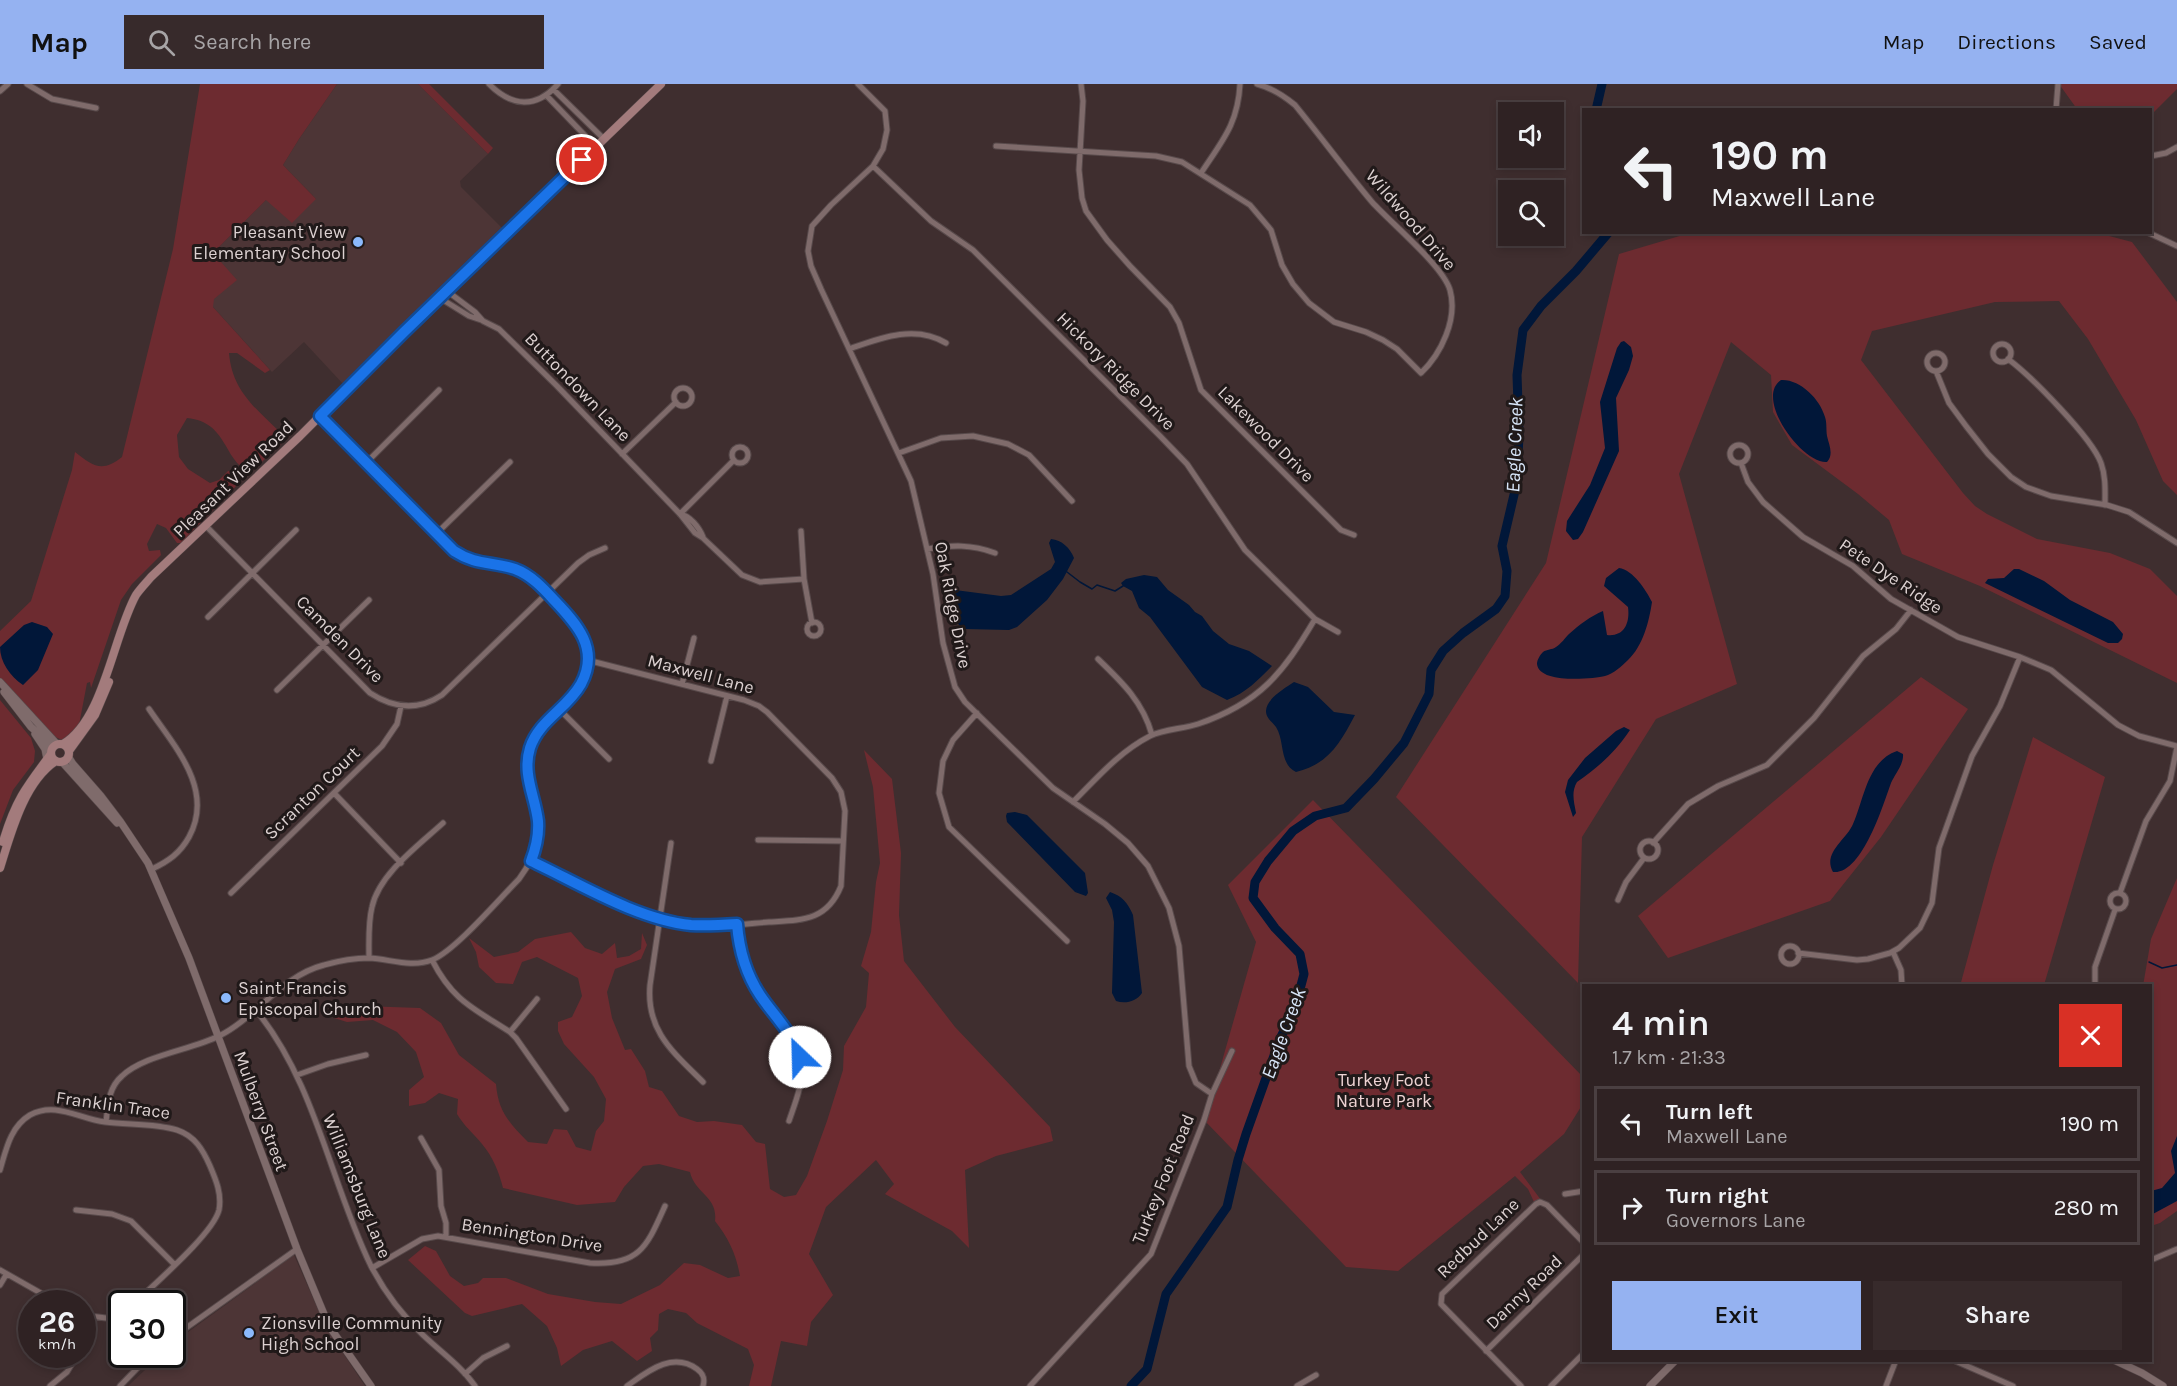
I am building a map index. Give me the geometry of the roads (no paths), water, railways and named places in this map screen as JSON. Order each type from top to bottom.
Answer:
[{"type":"main road","name":"Pleasant View Road","points":[[58,753],[73,737],[94,706],[137,593],[661,84]]},
{"type":"main road","points":[[0,854],[17,802],[25,787],[58,753]]},
{"type":"main road","points":[[0,867],[23,804],[39,776],[58,753]]},
{"type":"street","points":[[0,91],[8,84]]},
{"type":"street","points":[[27,84],[56,101],[96,108]]},
{"type":"street","points":[[489,84],[505,97],[520,103],[546,95],[558,84]]},
{"type":"street","name":"Oak Ridge Drive","points":[[858,84],[885,111],[887,130],[883,149],[873,166],[831,205],[813,226],[808,251],[820,289],[911,481],[933,574],[938,615],[955,687],[965,702],[1053,788],[1105,824],[1128,843],[1148,866],[1170,908],[1179,945],[1189,1066],[1196,1083],[1212,1094]]},
{"type":"street","name":"Lakewood Drive","points":[[1081,84],[1083,100],[1079,170],[1086,211],[1107,240],[1170,307],[1179,323],[1201,390],[1341,530],[1353,535]]},
{"type":"street","points":[[1201,173],[1232,124],[1237,111],[1239,84]]},
{"type":"street","name":"Wildwood Drive","points":[[996,146],[1169,158],[1182,162],[1250,205],[1271,230],[1282,265],[1293,284],[1309,303],[1334,322],[1383,340],[1397,349],[1421,373],[1431,364],[1450,324],[1452,303],[1450,289],[1440,271],[1373,202],[1295,105],[1282,94],[1257,84]]},
{"type":"street","points":[[2055,108],[2058,84]]},
{"type":"street","points":[[553,89],[604,139]]},
{"type":"street","points":[[546,95],[596,147]]},
{"type":"street","points":[[2152,156],[2166,153],[2177,147]]},
{"type":"street","name":"Hickory Ridge Drive","points":[[873,166],[932,221],[973,250],[1160,436],[1186,464],[1245,550],[1315,619],[1338,632]]},
{"type":"street","points":[[2151,234],[2177,246]]},
{"type":"street","name":"Buttondown Lane","points":[[447,291],[483,321],[499,329],[680,514],[695,533],[742,575],[760,582],[804,579]]},
{"type":"street","points":[[440,298],[469,316],[483,321]]},
{"type":"street","points":[[849,349],[883,337],[900,334],[919,333],[938,338],[946,343]]},
{"type":"street","points":[[2008,359],[2036,384],[2097,454],[2104,475],[2105,505]]},
{"type":"street","points":[[1936,371],[1949,403],[1960,418],[1988,454],[2026,487],[2051,496],[2105,505],[2128,512],[2177,543]]},
{"type":"street","points":[[366,463],[439,390]]},
{"type":"street","points":[[622,454],[676,402]]},
{"type":"street","points":[[106,1122],[110,1095],[116,1083],[127,1072],[144,1063],[218,1037],[239,1024],[281,987],[307,971],[338,962],[369,958],[403,963],[432,960],[446,951],[475,924],[519,879],[531,861],[538,830],[538,819],[527,776],[528,758],[536,735],[580,686],[586,672],[586,643],[580,629],[548,593],[528,576],[516,570],[474,562],[454,551],[320,416]]},
{"type":"street","points":[[899,453],[941,438],[973,436],[1008,444],[1029,455],[1072,501]]},
{"type":"street","points":[[680,514],[734,460]]},
{"type":"street","points":[[436,534],[510,462]]},
{"type":"street","name":"Pete Dye Ridge","points":[[1740,463],[1748,482],[1763,502],[1803,537],[1853,566],[1891,599],[1958,638],[2020,657],[2051,670],[2118,725],[2139,736],[2177,746]]},
{"type":"street","name":"Camden Drive","points":[[206,526],[370,693],[384,701],[401,706]]},
{"type":"street","points":[[208,617],[296,531]]},
{"type":"street","points":[[801,531],[804,579],[812,622]]},
{"type":"street","points":[[927,549],[961,545],[995,553]]},
{"type":"street","points":[[401,706],[421,705],[442,695],[583,559],[605,548]]},
{"type":"street","points":[[277,690],[369,600]]},
{"type":"street","points":[[1653,843],[1688,804],[1718,786],[1767,765],[1814,718],[1863,656],[1896,628],[1911,610]]},
{"type":"street","points":[[1073,802],[1121,754],[1152,735],[1197,724],[1243,704],[1278,675],[1315,619]]},
{"type":"street","points":[[682,684],[693,638]]},
{"type":"street","points":[[1798,953],[1857,960],[1893,951],[1912,937],[1929,912],[1940,848],[1972,756],[2000,706],[2020,657]]},
{"type":"street","points":[[1098,658],[1137,700],[1147,718],[1152,735]]},
{"type":"street","name":"Maxwell Lane","points":[[531,861],[622,904],[660,919],[689,924],[800,921],[826,909],[838,894],[841,886],[843,801],[832,778],[767,712],[752,702],[587,660]]},
{"type":"street","name":"Mulberry Street","points":[[0,682],[133,840],[152,869],[189,958],[297,1249],[329,1326],[371,1386]]},
{"type":"street","points":[[0,688],[45,749],[58,753]]},
{"type":"street","points":[[711,761],[727,696]]},
{"type":"street","name":"Scranton Court","points":[[231,893],[389,738],[397,724],[401,706]]},
{"type":"street","points":[[559,708],[609,759]]},
{"type":"street","points":[[148,709],[190,771],[196,786],[198,804],[195,821],[181,849],[174,857],[152,869]]},
{"type":"street","points":[[977,713],[953,740],[943,761],[939,793],[949,827],[1067,941]]},
{"type":"street","points":[[2120,893],[2146,821],[2170,781],[2177,746]]},
{"type":"street","points":[[334,793],[401,863]]},
{"type":"street","points":[[369,958],[370,917],[375,897],[383,881],[443,823]]},
{"type":"street","points":[[758,840],[843,842]]},
{"type":"street","points":[[1647,842],[1653,843],[1658,849],[1657,855],[1653,859],[1644,858],[1640,850],[1642,845],[1647,842]]},
{"type":"street","points":[[671,843],[649,996],[652,1017],[660,1037],[703,1082]]},
{"type":"street","points":[[1618,900],[1626,882],[1644,858]]},
{"type":"street","points":[[2115,910],[2110,906],[2109,900],[2112,895],[2120,893]]},
{"type":"street","points":[[2115,910],[2126,904],[2126,899],[2120,893]]},
{"type":"street","points":[[2095,984],[2094,967],[2115,910]]},
{"type":"street","points":[[737,924],[742,954],[750,978],[760,995],[788,1030],[800,1057],[800,1086],[789,1121]]},
{"type":"street","points":[[1893,951],[1901,970],[1902,984]]},
{"type":"street","points":[[432,960],[462,1002],[510,1032],[566,1109]]},
{"type":"street","points":[[510,1032],[537,999]]},
{"type":"street","name":"Williamsburg Lane","points":[[256,1010],[279,1041],[297,1075],[358,1238],[372,1268],[406,1317],[475,1386]]},
{"type":"street","name":"Turkey Foot Road","points":[[1030,1386],[1151,1254],[1201,1130],[1212,1094],[1232,1051]]},
{"type":"street","points":[[297,1075],[328,1064],[366,1055]]},
{"type":"street","name":"Franklin Trace","points":[[0,1170],[11,1134],[21,1122],[42,1111],[61,1110],[90,1120],[177,1130],[194,1140],[206,1156],[218,1187],[218,1213],[205,1235],[148,1290]]},
{"type":"street","points":[[421,1138],[439,1170],[441,1206],[446,1223],[446,1236]]},
{"type":"street","points":[[1565,1194],[1582,1191]]},
{"type":"street","name":"Redbud Lane","points":[[1486,1351],[1441,1304],[1442,1294],[1503,1234],[1540,1202],[1547,1205],[1582,1241]]},
{"type":"street","name":"Bennington Drive","points":[[372,1268],[422,1239],[446,1236],[512,1250],[604,1264],[623,1259],[644,1247],[665,1206]]},
{"type":"street","points":[[76,1210],[112,1214],[131,1221],[174,1264]]},
{"type":"street","points":[[186,1328],[297,1249]]},
{"type":"street","points":[[2152,1260],[2177,1249]]},
{"type":"street","name":"Danny Road","points":[[1486,1351],[1582,1256]]},
{"type":"street","points":[[0,1270],[34,1290]]},
{"type":"street","points":[[0,1285],[6,1275]]},
{"type":"street","points":[[465,1374],[483,1358],[507,1346]]},
{"type":"street","points":[[1486,1351],[1521,1386]]},
{"type":"street","points":[[1551,1386],[1582,1355]]},
{"type":"street","points":[[627,1386],[654,1367],[678,1362],[690,1365],[702,1373],[705,1380],[703,1386]]},
{"type":"street","points":[[1650,1386],[1674,1362]]},
{"type":"street","points":[[1886,1386],[1895,1362]]},
{"type":"street","points":[[1958,1362],[2013,1386]]},
{"type":"street","points":[[2118,1362],[2163,1386]]},
{"type":"street","points":[[50,1386],[69,1368]]},
{"type":"street","points":[[120,1386],[137,1368]]},
{"type":"street","points":[[1297,1386],[1316,1375]]},
{"type":"street","points":[[1993,1386],[1996,1379]]},
{"type":"water","points":[[1624,341],[1631,347],[1633,356],[1616,398],[1619,451],[1583,532],[1578,539],[1573,540],[1566,531],[1567,521],[1590,485],[1605,448],[1600,402],[1617,348]]},
{"type":"water","points":[[1781,380],[1802,387],[1819,403],[1826,419],[1830,449],[1827,462],[1817,460],[1805,453],[1784,428],[1773,401],[1774,389]]},
{"type":"water","points":[[1051,539],[1065,545],[1074,558],[1063,579],[1047,600],[1017,627],[1009,630],[965,629],[958,624],[954,617],[953,592],[955,590],[1001,596],[1011,595],[1051,569],[1055,562],[1049,543]]},
{"type":"water","points":[[1619,568],[1634,576],[1652,602],[1638,648],[1623,665],[1608,675],[1567,679],[1547,675],[1540,670],[1537,662],[1543,652],[1558,646],[1577,627],[1603,611],[1607,635],[1618,634],[1622,631],[1627,623],[1628,607],[1604,586],[1606,578]]},
{"type":"water","points":[[2014,569],[2019,569],[2044,581],[2070,600],[2113,622],[2123,634],[2122,639],[2118,643],[2108,643],[1985,583],[1988,579],[2004,578]]},
{"type":"water","points":[[1144,575],[1157,577],[1168,590],[1202,616],[1213,631],[1229,644],[1249,651],[1272,666],[1246,690],[1227,700],[1202,687],[1150,617],[1139,608],[1132,591],[1121,583],[1126,579]]},
{"type":"water","points":[[32,622],[47,627],[53,634],[38,670],[23,685],[7,668],[0,647],[24,625]]},
{"type":"water","points":[[1294,682],[1308,687],[1334,712],[1355,715],[1344,735],[1325,758],[1317,764],[1296,772],[1287,764],[1279,733],[1266,713],[1272,698]]},
{"type":"water","points":[[1624,727],[1630,730],[1619,745],[1577,782],[1574,793],[1576,813],[1573,817],[1565,792],[1568,780],[1585,758],[1616,731]]},
{"type":"water","points":[[1897,751],[1903,754],[1902,761],[1870,837],[1853,862],[1843,870],[1833,872],[1830,865],[1833,852],[1853,824],[1873,772],[1887,756]]},
{"type":"water","points":[[1007,813],[1027,815],[1085,873],[1088,893],[1086,896],[1075,892],[1007,822]]},
{"type":"water","points":[[1110,892],[1124,900],[1133,915],[1142,993],[1134,1000],[1127,1002],[1116,1001],[1112,993],[1114,922],[1112,910],[1106,898]]},
{"type":"water","points":[[2177,1136],[2177,1201],[2152,1214],[2152,1191],[2162,1188],[2175,1173],[2171,1151]]},
{"type":"waterway","name":"Eagle Creek","points":[[1596,108],[1602,84]]},
{"type":"waterway","name":"Eagle Creek","points":[[1131,1386],[1147,1369],[1166,1294],[1227,1207],[1246,1134],[1280,1039],[1295,1008],[1304,974],[1300,954],[1275,928],[1253,898],[1255,882],[1268,861],[1293,831],[1315,816],[1346,808],[1374,779],[1404,743],[1429,694],[1431,670],[1443,651],[1496,609],[1505,596],[1507,571],[1502,546],[1517,482],[1519,433],[1517,375],[1523,330],[1541,306],[1576,271],[1607,234]]},
{"type":"waterway","points":[[1067,572],[1092,589],[1097,585],[1115,591],[1123,586]]},
{"type":"waterway","points":[[2149,962],[2162,968],[2177,965]]},
{"type":"place","name":"Pleasant View Elementary School","points":[[358,242]]},
{"type":"place","name":"Saint Francis Episcopal Church","points":[[226,998]]},
{"type":"place","name":"Zionsville Community High School","points":[[249,1333]]},
{"type":"park label","name":"Turkey Foot Nature Park","points":[[1384,1090]]}]
